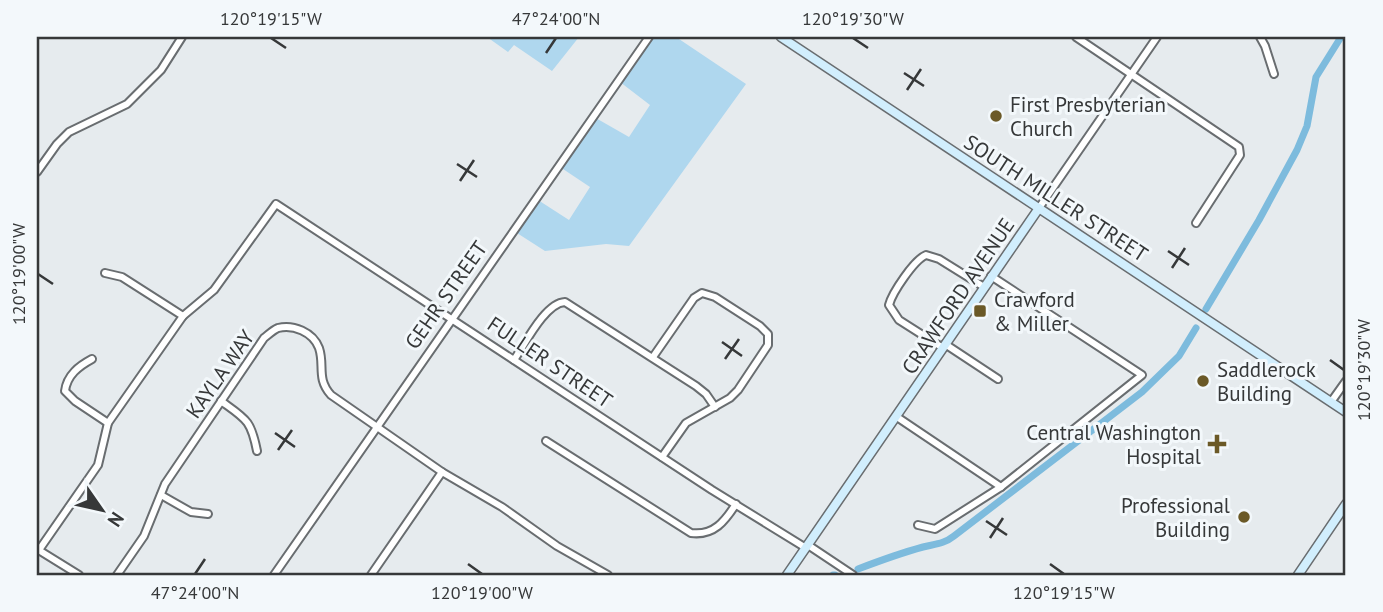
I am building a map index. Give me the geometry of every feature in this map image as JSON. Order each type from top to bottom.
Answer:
[{"type":"street","points":[[37,172],[69,132],[127,104],[161,70],[182,37]]},
{"type":"street","name":"GEHR STREET","points":[[274,575],[649,37]]},
{"type":"street","name":"SOUTH MILLER STREET","points":[[781,37],[1346,412]]},
{"type":"street","points":[[1076,37],[1239,148],[1240,155],[1196,223]]},
{"type":"street","name":"CRAWFORD AVENUE","points":[[787,575],[1157,37]]},
{"type":"street","points":[[1259,37],[1265,46],[1273,74]]},
{"type":"street","name":"FULLER STREET","points":[[183,316],[214,290],[276,204],[662,457],[853,575]]},
{"type":"street","points":[[984,287],[926,255],[917,261],[889,305],[894,315],[998,379]]},
{"type":"street","points":[[79,575],[38,550],[98,465],[108,423],[183,316],[122,277],[105,273]]},
{"type":"street","points":[[918,525],[935,529],[1002,487],[1142,375],[992,276]]},
{"type":"street","points":[[653,357],[694,298],[702,293],[715,297],[768,334],[768,345],[734,395],[686,424],[662,457]]},
{"type":"street","points":[[514,360],[547,311],[556,303],[565,302],[701,390],[715,407]]},
{"type":"street","name":"KAYLA WAY","points":[[117,575],[144,536],[165,484],[264,338],[276,329],[294,327],[310,335],[318,348],[324,387],[331,395],[376,426]]},
{"type":"street","points":[[92,359],[77,368],[66,384],[65,391],[108,423]]},
{"type":"street","points":[[1331,402],[1346,381]]},
{"type":"street","points":[[221,401],[247,420],[253,429],[257,451]]},
{"type":"street","points":[[897,417],[1002,487]]},
{"type":"street","points":[[376,426],[442,472],[502,507],[537,534],[597,573],[608,575]]},
{"type":"street","points":[[546,441],[691,533],[701,534],[718,527],[736,504]]},
{"type":"street","points":[[371,575],[442,472]]},
{"type":"street","points":[[161,495],[191,512],[208,514]]},
{"type":"street","points":[[1298,575],[1345,510]]},
{"type":"shaded area","points":[[487,37],[579,37],[552,71],[514,45],[508,52]]},
{"type":"shaded area","points":[[651,37],[676,37],[746,84],[629,246],[606,244],[545,251],[517,233],[538,200],[569,220],[590,187],[560,167],[594,117],[629,137],[650,105],[620,82]]},
{"type":"waterway","points":[[1206,309],[1297,150],[1307,126],[1316,77],[1341,37]]},
{"type":"waterway","points":[[858,569],[950,539],[1142,392],[1179,356],[1196,328]]},
{"type":"place","name":"First Presbyterian Church","points":[[996,116]]},
{"type":"place","name":"Crawford & Miller","points":[[980,311]]},
{"type":"place","name":"Saddlerock Building","points":[[1203,381]]},
{"type":"place","name":"Central Washington Hospital","points":[[1217,444]]},
{"type":"place","name":"Professional Building","points":[[1244,517]]}]
